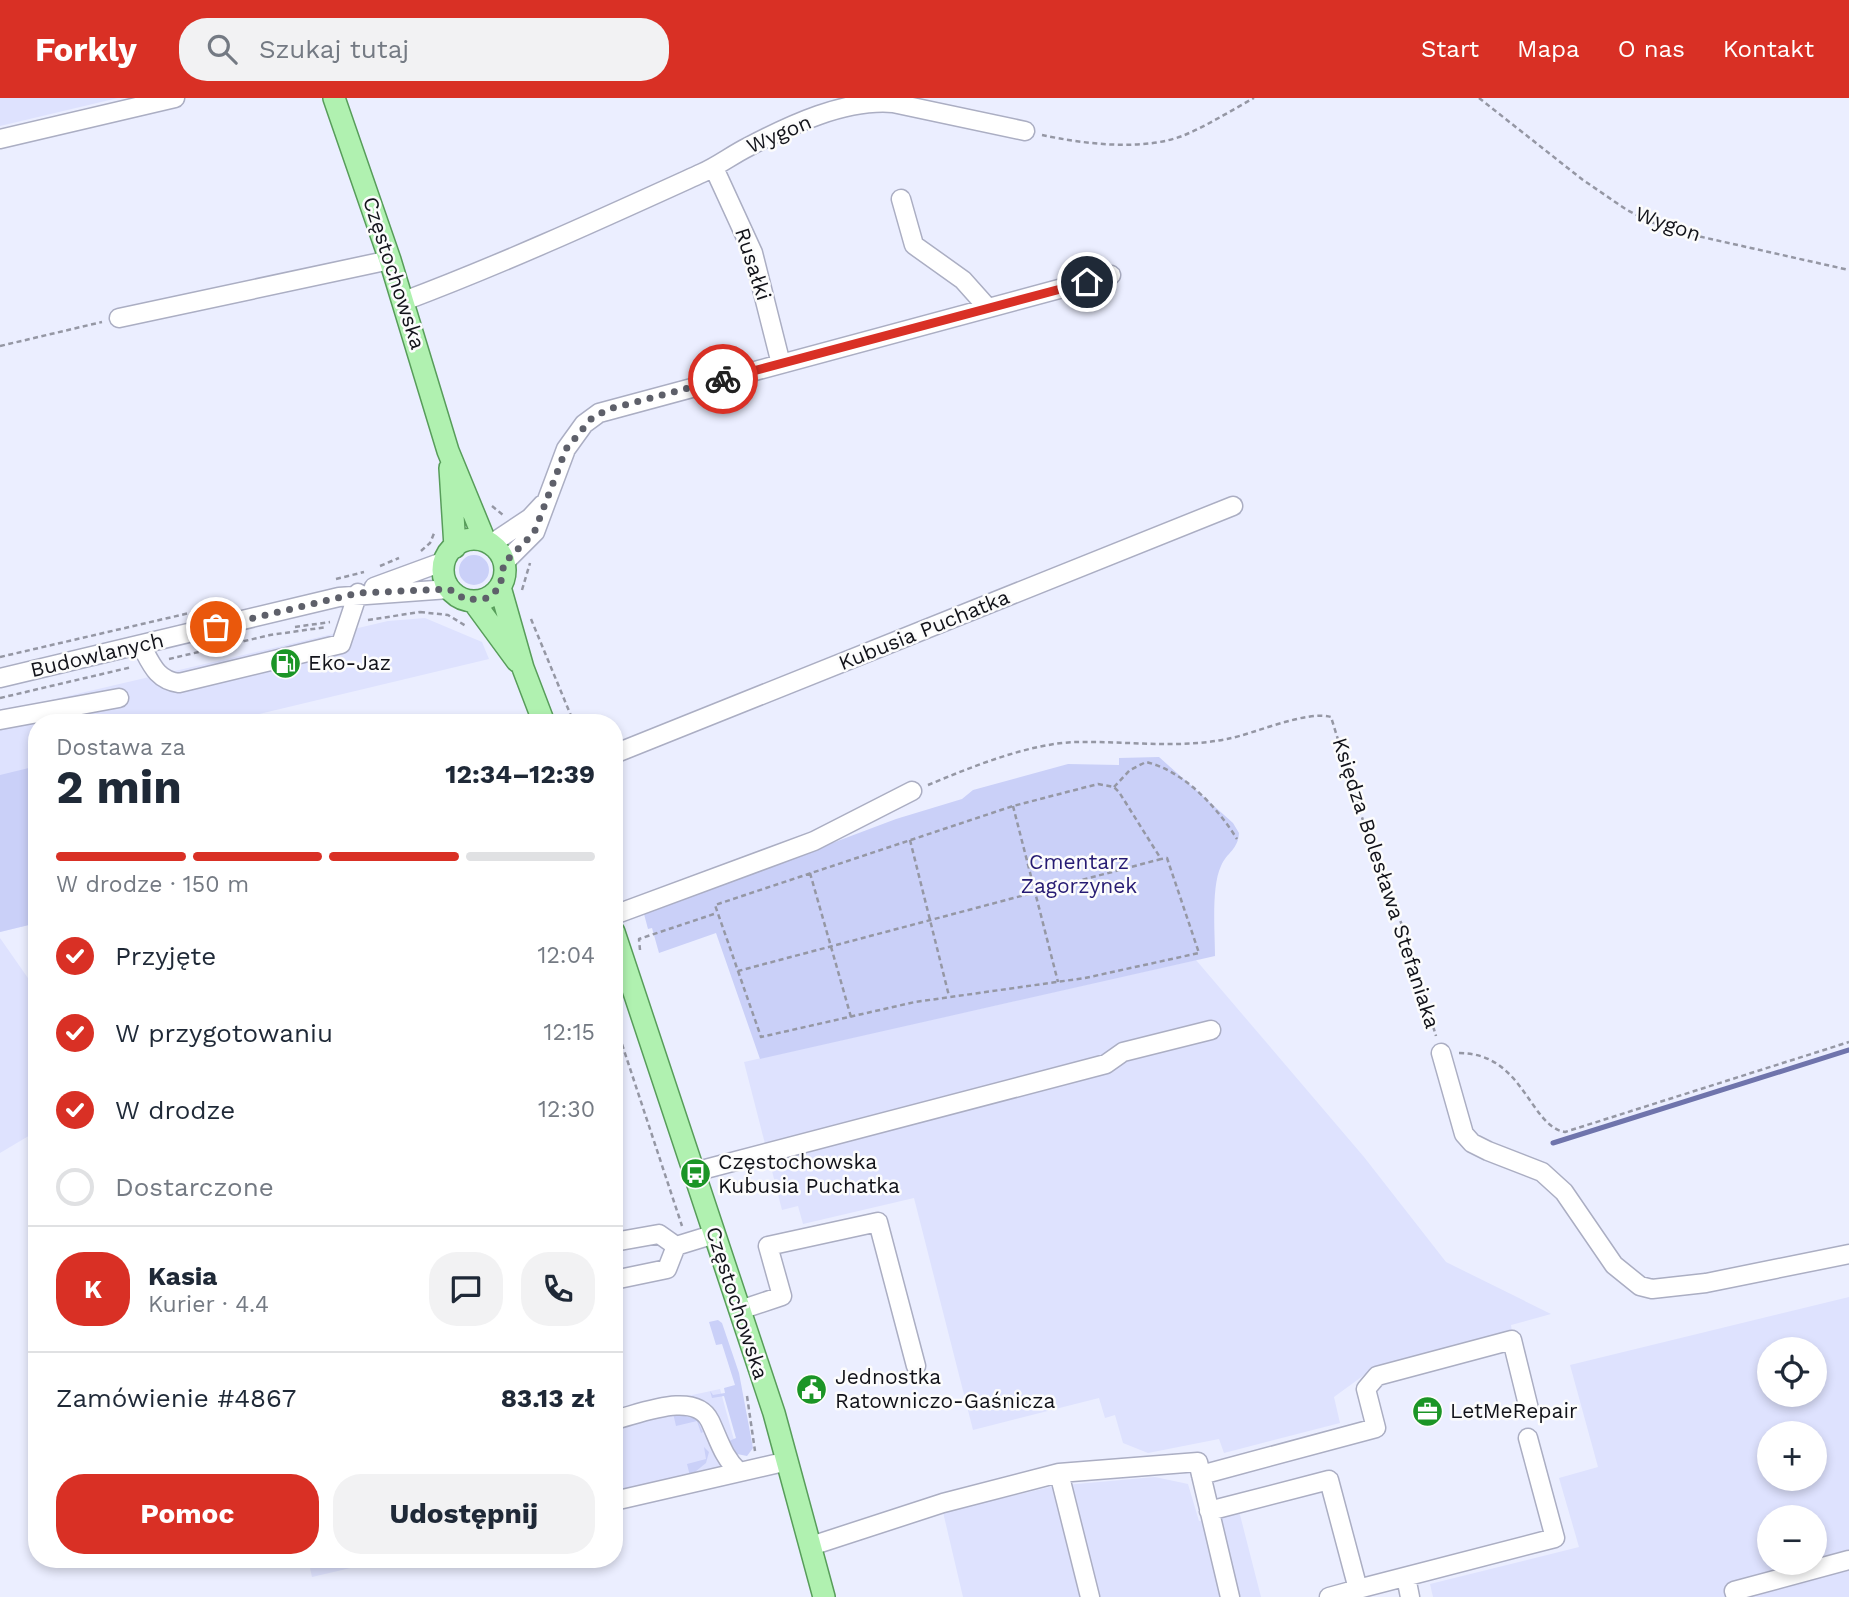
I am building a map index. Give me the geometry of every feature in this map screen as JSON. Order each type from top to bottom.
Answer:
[{"type":"main road","name":"Częstochowska","points":[[334,98],[404,301],[448,451],[488,543]]},
{"type":"main road","name":"Częstochowska","points":[[448,451],[449,554]]},
{"type":"main road","points":[[500,587],[488,598],[472,601],[459,598],[449,589],[443,571],[449,554],[469,540],[488,543],[504,563],[500,587],[523,668],[541,714]]},
{"type":"main road","points":[[472,601],[523,668]]},
{"type":"main road","name":"Częstochowska","points":[[623,959],[788,1461],[824,1597]]},
{"type":"street","points":[[0,139],[176,98]]},
{"type":"street","name":"Wygon","points":[[404,301],[714,167],[761,141],[864,103],[893,103],[1025,131]]},
{"type":"street","name":"Rusałki","points":[[714,167],[753,253],[781,364]]},
{"type":"street","points":[[901,199],[914,245],[973,288],[988,308]]},
{"type":"street","points":[[118,318],[390,260]]},
{"type":"street","points":[[504,563],[545,501],[566,449],[584,424],[599,413],[1111,275]]},
{"type":"street","name":"Kubusia Puchatka","points":[[623,750],[1233,506]]},
{"type":"street","points":[[488,543],[521,536]]},
{"type":"street","name":"Budowlanych","points":[[0,678],[358,593],[449,554]]},
{"type":"street","name":"Budowlanych","points":[[358,593],[449,589]]},
{"type":"street","points":[[141,645],[158,676],[168,682],[179,683],[341,644],[358,593]]},
{"type":"street","points":[[32,714],[119,698]]},
{"type":"street","points":[[0,720],[28,715]]},
{"type":"street","points":[[623,912],[814,841],[912,792]]},
{"type":"street","points":[[694,1172],[1106,1064],[1124,1052],[1211,1030]]},
{"type":"street","points":[[1441,1053],[1464,1134],[1472,1143],[1488,1151],[1542,1172],[1563,1192],[1614,1265],[1640,1286],[1652,1289],[1706,1283],[1849,1254]]},
{"type":"street","points":[[740,1310],[782,1296],[768,1246],[878,1222],[916,1366]]},
{"type":"street","points":[[623,1240],[659,1234],[681,1244],[715,1234]]},
{"type":"street","points":[[623,1278],[667,1269],[681,1244]]},
{"type":"street","points":[[1201,1475],[1376,1428],[1366,1389],[1377,1376],[1512,1340],[1530,1409]]},
{"type":"street","points":[[623,1418],[690,1405],[705,1414],[722,1452],[739,1472]]},
{"type":"street","points":[[1329,1597],[1555,1538],[1528,1438]]},
{"type":"street","points":[[695,1482],[712,1468],[722,1452]]},
{"type":"street","points":[[623,1499],[788,1461]]},
{"type":"street","points":[[811,1546],[943,1503],[1059,1473],[1198,1462],[1230,1597]]},
{"type":"street","points":[[1059,1473],[1090,1597]]},
{"type":"street","points":[[1209,1511],[1329,1480],[1358,1589]]},
{"type":"street","points":[[1736,1597],[1734,1591],[1849,1560]]},
{"type":"street","points":[[1406,1577],[1410,1597]]},
{"type":"path","points":[[1025,131],[1111,143],[1167,140],[1186,134],[1254,98]]},
{"type":"path","name":"Wygon","points":[[1479,98],[1583,180],[1627,210],[1651,222],[1693,235],[1849,270]]},
{"type":"path","points":[[0,346],[118,318]]},
{"type":"path","points":[[491,505],[508,516],[534,557],[524,575],[522,596]]},
{"type":"path","points":[[323,582],[375,569],[389,560],[406,557]]},
{"type":"path","points":[[0,657],[223,605]]},
{"type":"path","points":[[0,698],[270,635],[420,610]]},
{"type":"path","points":[[530,619],[570,714]]},
{"type":"path","points":[[261,630],[348,622]]},
{"type":"path","name":"Księdza Bolesława Stefaniaka","points":[[912,792],[959,772],[1007,757],[1075,742],[1185,745],[1227,739],[1312,718],[1331,717],[1383,878],[1406,936],[1441,1053],[1472,1053],[1494,1062],[1524,1088],[1546,1124],[1565,1132],[1849,1042]]},
{"type":"path","points":[[1114,787],[1130,770],[1146,762],[1161,766],[1175,773],[1224,817],[1237,839]]},
{"type":"path","points":[[738,971],[1167,858],[1199,953],[1058,982],[949,996],[761,1037],[738,971],[718,913],[715,905],[910,839],[1098,784],[1114,787],[1138,818],[1161,859]]},
{"type":"path","points":[[1013,807],[1058,982]]},
{"type":"path","points":[[910,839],[949,996]]},
{"type":"path","points":[[810,873],[851,1017]]},
{"type":"path","points":[[623,956],[642,949],[639,939],[718,913]]},
{"type":"path","points":[[623,1050],[681,1244]]},
{"type":"path","points":[[746,1393],[758,1468]]},
{"type":"shaded area","points":[[0,98],[118,98],[0,126]]},
{"type":"shaded area","points":[[425,618],[482,642],[489,659],[260,714],[28,714],[28,925],[0,932],[0,712],[388,621]]},
{"type":"shaded area","points":[[0,938],[28,978],[28,1136],[0,1153]]},
{"type":"shaded area","points":[[1196,960],[1364,1157],[1446,1262],[1551,1314],[1511,1325],[1512,1332],[1371,1370],[1334,1397],[1340,1423],[1224,1453],[1219,1439],[1148,1453],[1123,1443],[1115,1415],[1105,1418],[1099,1398],[973,1430],[914,1198],[803,1224],[798,1206],[782,1210],[744,1062]]},
{"type":"shaded area","points":[[1849,1297],[1849,1597],[1433,1597],[1430,1584],[1579,1547],[1559,1478],[1598,1467],[1570,1365]]},
{"type":"shaded area","points":[[720,1389],[745,1480],[623,1507],[623,1410]]},
{"type":"shaded area","points":[[1155,1477],[1188,1484],[1199,1521],[1239,1511],[1261,1597],[963,1597],[943,1512],[1054,1486]]},
{"type":"shaded area","points":[[310,1568],[350,1568],[312,1577]]},
{"type":"green space","points":[[474,555],[485,559],[489,570],[485,581],[474,585],[463,581],[459,570],[463,559]]},
{"type":"green space","name":"Cmentarz Zagorzynek","points":[[1159,757],[1233,823],[1239,833],[1237,843],[1223,861],[1218,875],[1214,910],[1215,956],[760,1059],[716,933],[659,953],[652,928],[648,929],[644,914],[896,819],[962,799],[973,790],[1068,764],[1119,765],[1119,758]]},
{"type":"green space","points":[[28,768],[28,925],[0,932],[0,775]]},
{"type":"green space","points":[[718,1320],[722,1323],[739,1373],[753,1448],[747,1456],[737,1454],[729,1441],[736,1438],[724,1396],[712,1398],[710,1391],[713,1395],[725,1393],[724,1388],[735,1385],[722,1344],[716,1345],[709,1322]]},
{"type":"green space","points":[[673,1413],[697,1419],[703,1432],[701,1433],[697,1421],[676,1426]]},
{"type":"green space","points":[[704,1447],[709,1452],[706,1463],[690,1476],[687,1464],[706,1459]]},
{"type":"waterway","points":[[1553,1143],[1849,1050]]},
{"type":"way so far","points":[[216,627],[358,593],[449,589],[459,598],[466,600],[481,601],[488,598],[495,593],[504,579],[504,563],[525,544],[539,524],[545,501],[566,449],[584,424],[609,409],[723,379]]},
{"type":"place","name":"Eko-Jaz","points":[[285,663]]},
{"type":"place","name":"Częstochowska Kubusia Puchatka","points":[[695,1174]]},
{"type":"place","name":"Jednostka Ratowniczo-Gaśnicza","points":[[812,1389]]},
{"type":"place","name":"LetMeRepair","points":[[1427,1411]]},
{"type":"route","points":[[723,379],[1087,282]]}]
